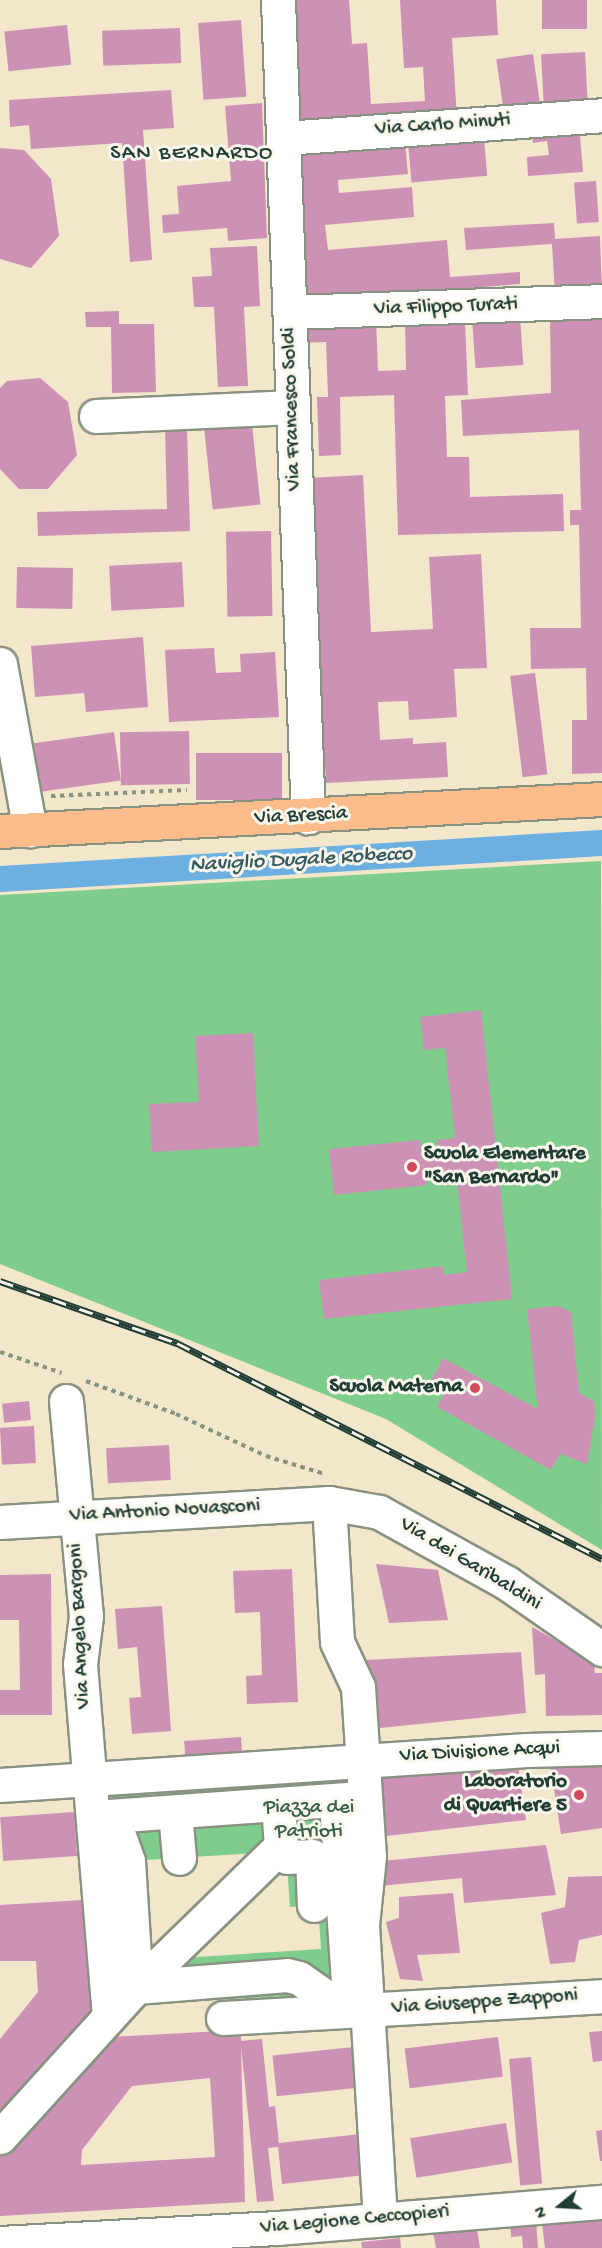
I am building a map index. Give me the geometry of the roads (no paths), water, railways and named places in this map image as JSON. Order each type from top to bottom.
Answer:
[{"type":"main road","name":"Via Brescia","points":[[15,830],[308,817],[602,799]]},
{"type":"street","name":"Via Francesco Soldi","points":[[278,0],[308,817]]},
{"type":"street","name":"Via Carlo Minuti","points":[[284,138],[602,115]]},
{"type":"street","name":"Via Filippo Turati","points":[[290,312],[602,302]]},
{"type":"street","points":[[96,416],[292,407]]},
{"type":"street","points":[[0,664],[15,830]]},
{"type":"street","name":"Via Angelo Bargoni","points":[[66,1401],[86,1616],[80,1664],[92,1778]]},
{"type":"street","points":[[136,1987],[242,1966],[299,1978],[326,1997],[349,1997],[333,1948],[351,1799],[363,1760],[358,1687],[337,1642],[329,1503]]},
{"type":"street","name":"Via Antonio Novasconi","points":[[0,1522],[329,1503]]},
{"type":"street","name":"Via dei Garibaldini","points":[[329,1503],[379,1512],[507,1584],[602,1648]]},
{"type":"street","name":"Via Divisione Acqui","points":[[363,1760],[600,1746]]},
{"type":"street","points":[[0,1785],[363,1760]]},
{"type":"street","points":[[302,1764],[279,1805],[273,1855],[312,1856],[314,1905]]},
{"type":"street","points":[[92,1778],[104,1816],[128,1861],[136,1987]]},
{"type":"street","points":[[104,1816],[351,1799]]},
{"type":"street","points":[[351,1799],[369,1856],[362,1924],[380,2217]]},
{"type":"street","points":[[0,2137],[136,1987],[281,1846],[279,1805]]},
{"type":"street","points":[[176,1812],[179,1858]]},
{"type":"street","points":[[104,1816],[105,1970],[109,2016]]},
{"type":"street","name":"Via Giuseppe Zapponi","points":[[242,1966],[233,2017],[602,1996]]},
{"type":"street","name":"Via Legione Ceccopieri","points":[[0,2243],[278,2238],[380,2217],[602,2202]]},
{"type":"waterway","name":"Naviglio Dugale Robecco","points":[[0,879],[602,843]]},
{"type":"railway","points":[[0,1281],[177,1343],[602,1559]]},
{"type":"place","name":"Scuola Elementare \"San Bernardo\"","points":[[412,1167]]},
{"type":"place","name":"Scuola Materna","points":[[475,1388]]},
{"type":"place","name":"Laboratorio di Quartiere 5","points":[[579,1795]]},
{"type":"district","name":"SAN BERNARDO","points":[[192,155]]},
{"type":"park label","name":"Piazza dei Patrioti","points":[[309,1821]]}]
